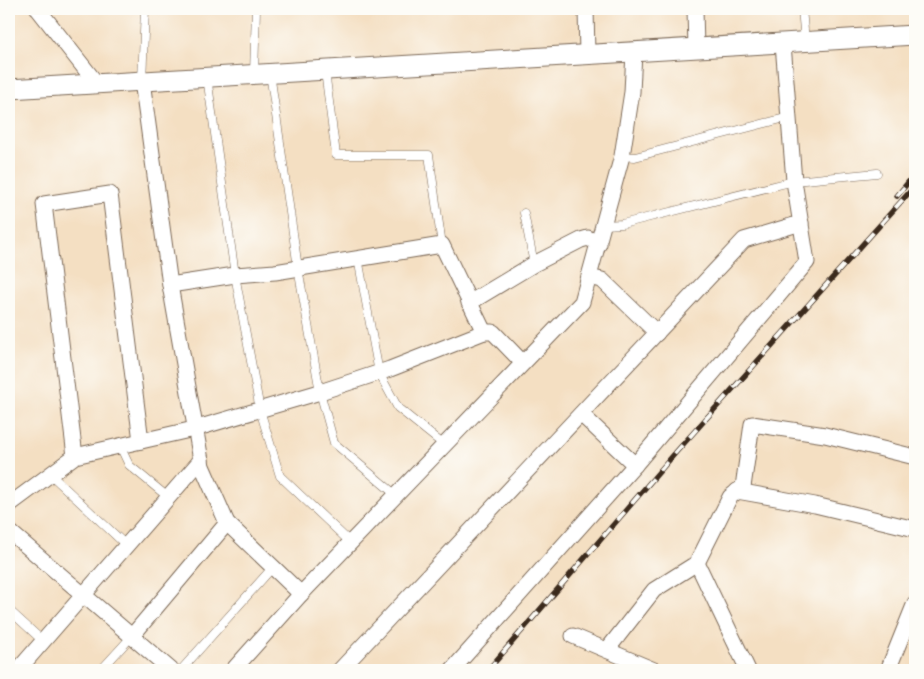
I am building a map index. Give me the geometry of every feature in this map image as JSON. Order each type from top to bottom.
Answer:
[{"type":"street","points":[[38,9],[97,84]]},
{"type":"street","points":[[586,9],[587,54]]},
{"type":"street","points":[[695,9],[696,48]]},
{"type":"street","points":[[9,89],[915,35]]},
{"type":"street","points":[[452,670],[635,465],[807,262],[794,181],[783,44]]},
{"type":"street","points":[[233,670],[301,594],[582,302],[622,156],[632,92],[634,52]]},
{"type":"street","points":[[142,81],[170,285],[194,430],[201,460],[215,500],[227,523],[301,594]]},
{"type":"street","points":[[75,456],[44,204],[110,194],[140,441]]},
{"type":"street","points":[[340,670],[744,240],[800,223]]},
{"type":"street","points":[[469,303],[534,264],[581,240],[588,238],[599,244]]},
{"type":"street","points":[[170,285],[298,268],[442,245],[484,332]]},
{"type":"street","points":[[590,277],[602,280],[657,332]]},
{"type":"street","points":[[9,505],[49,473],[75,456],[194,430],[320,392],[379,373],[484,332],[493,332],[523,363]]},
{"type":"street","points":[[581,414],[635,465]]},
{"type":"street","points":[[607,650],[654,590],[697,563],[730,497],[743,487],[752,424],[825,435],[915,456]]},
{"type":"street","points":[[18,670],[128,547],[201,460]]},
{"type":"street","points":[[737,491],[806,504],[915,529]]},
{"type":"street","points":[[132,636],[227,523]]},
{"type":"street","points":[[9,531],[171,670]]},
{"type":"street","points":[[697,563],[748,670]]},
{"type":"street","points":[[888,670],[915,603]]},
{"type":"street","points":[[572,636],[654,670]]},
{"type":"lane","points":[[142,81],[145,9]]},
{"type":"lane","points":[[256,9],[262,74],[320,392],[334,443],[396,495]]},
{"type":"lane","points":[[802,9],[805,43]]},
{"type":"lane","points":[[325,70],[336,155],[429,155],[442,245]]},
{"type":"lane","points":[[207,77],[235,275],[260,410],[280,476],[350,543]]},
{"type":"lane","points":[[622,156],[635,157],[789,117]]},
{"type":"lane","points":[[604,225],[622,224],[794,181],[876,173]]},
{"type":"lane","points":[[524,213],[534,264]]},
{"type":"lane","points":[[358,258],[379,373],[398,408],[444,445]]},
{"type":"lane","points":[[120,446],[129,464],[169,498]]},
{"type":"lane","points":[[49,473],[128,547]]},
{"type":"lane","points":[[181,670],[273,567]]},
{"type":"lane","points":[[9,610],[44,642]]},
{"type":"lane","points":[[102,670],[132,636]]},
{"type":"railway","points":[[897,196],[915,174]]},
{"type":"railway","points":[[488,670],[677,451],[915,186]]}]
